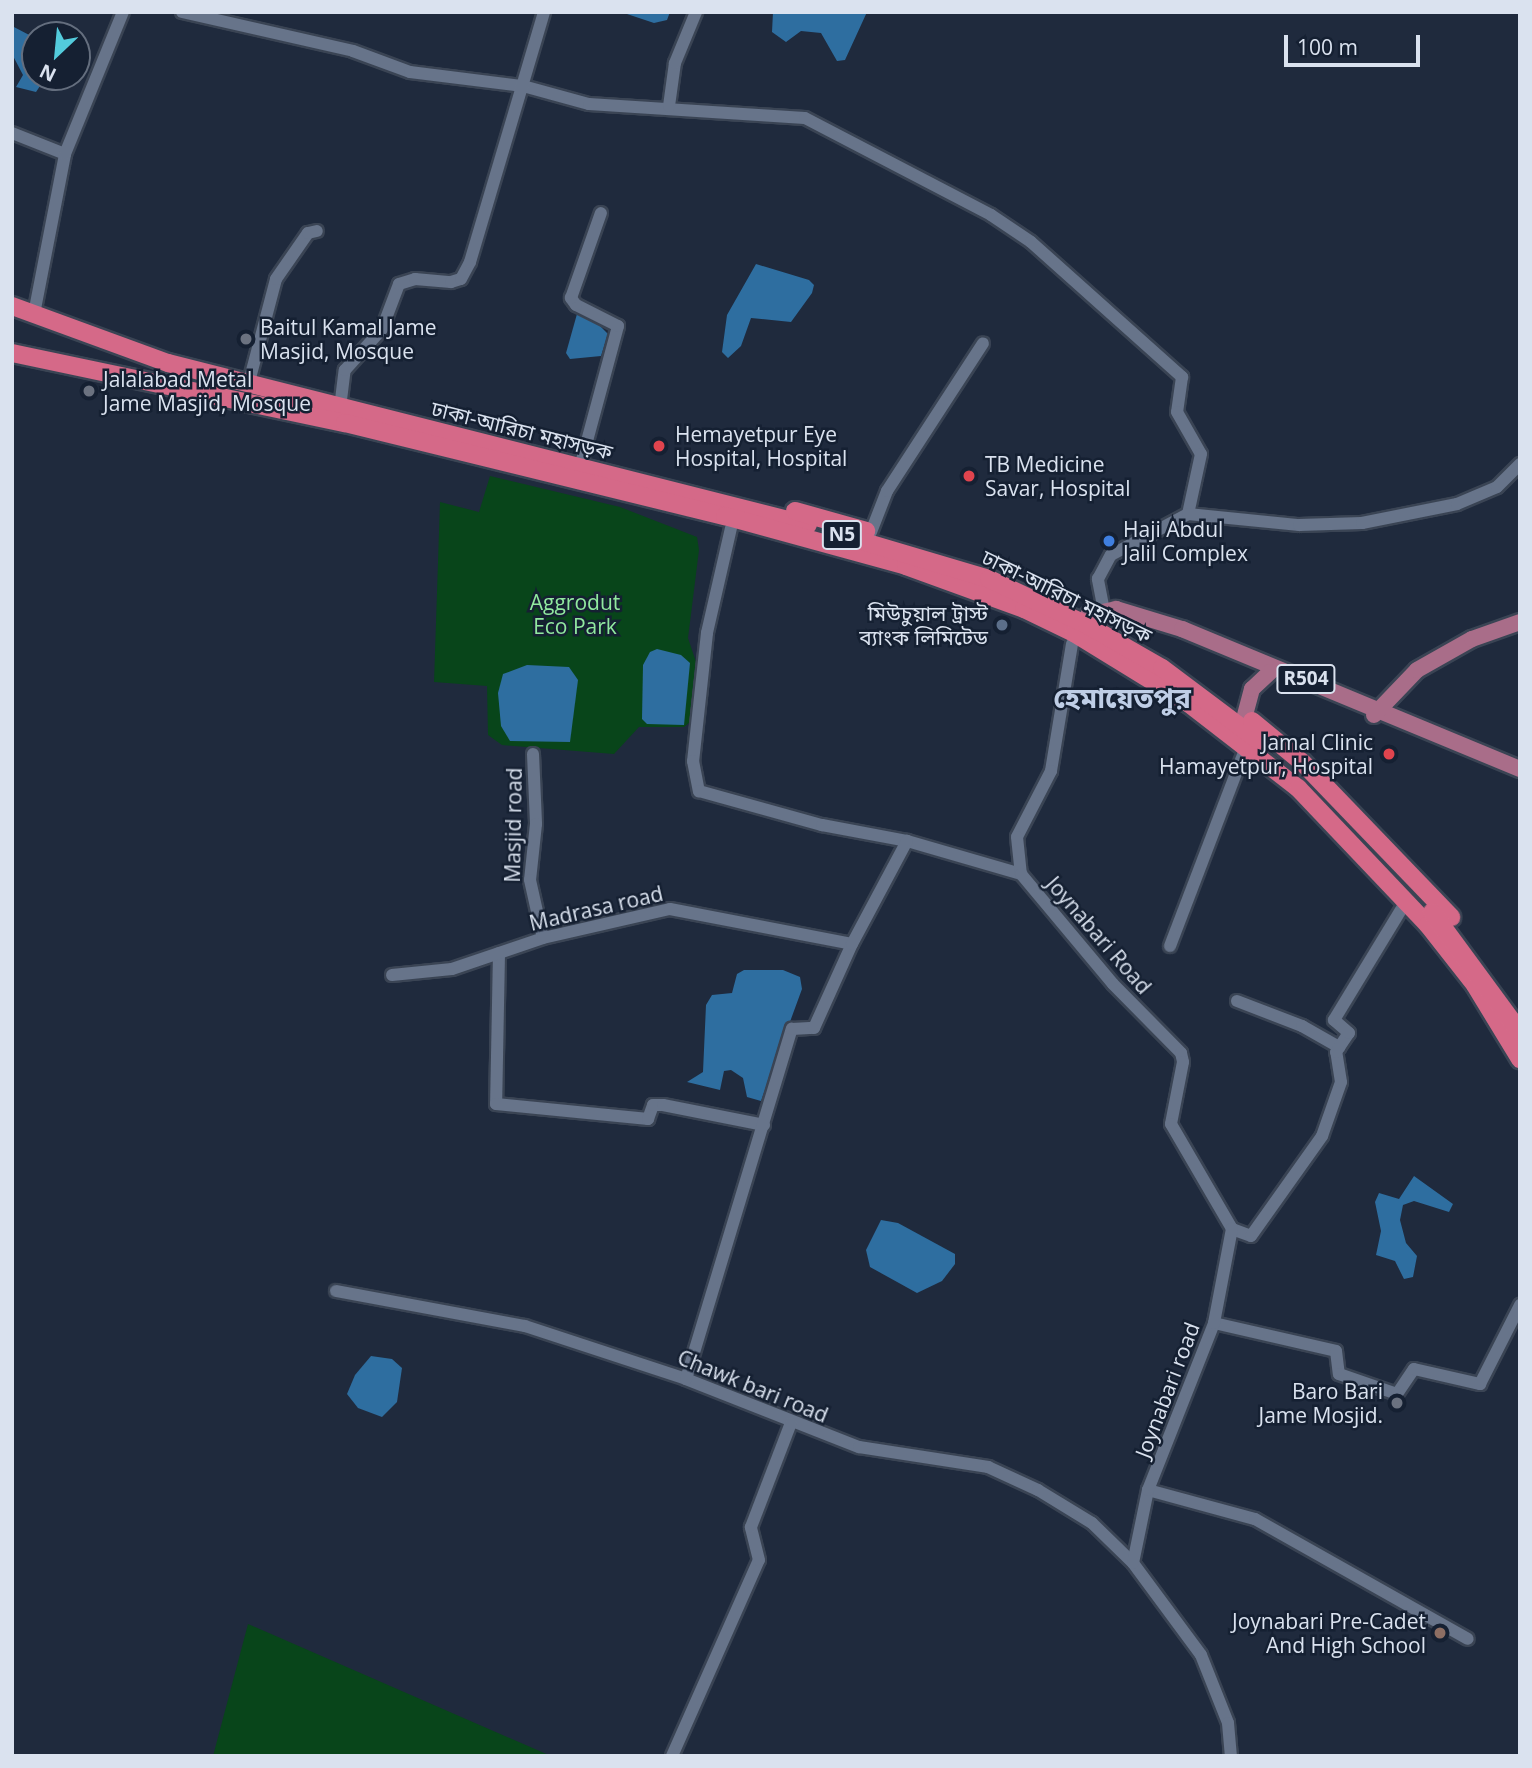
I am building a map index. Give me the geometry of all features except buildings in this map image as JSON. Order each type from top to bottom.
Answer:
[{"type":"highway","name":"ঢাকা-আরিচা মহাসড়ক","points":[[21,312],[134,352],[340,408],[580,467],[644,491]]},
{"type":"highway","name":"ঢাকা-আরিচা মহাসড়ক","points":[[12,352],[345,423],[644,491],[817,539],[968,587],[1074,633],[1142,674],[1237,738],[1298,788],[1428,925],[1475,985],[1517,1046]]},
{"type":"highway","points":[[644,491],[676,482],[871,532],[997,572],[1098,615],[1164,657],[1245,715],[1303,763],[1425,887],[1503,984],[1520,1016]]},
{"type":"highway","points":[[644,491],[732,528],[956,593],[1072,644],[1171,701],[1243,755],[1301,806],[1401,910],[1493,1028],[1517,1046]]},
{"type":"main road","name":"R504","points":[[1098,615],[1116,609],[1182,629],[1520,769]]},
{"type":"main road","name":"R504","points":[[1098,615],[1180,636],[1376,711],[1520,780]]},
{"type":"main road","points":[[1376,711],[1417,670],[1472,639],[1520,622]]},
{"type":"main road","points":[[1245,715],[1252,690],[1270,672]]},
{"type":"street","points":[[21,312],[65,154],[123,12]]},
{"type":"street","points":[[182,12],[353,51],[384,66],[410,72],[523,86],[589,104],[668,106],[806,118],[991,215],[1031,242],[1182,377],[1177,412],[1201,454],[1188,514]]},
{"type":"street","points":[[340,408],[345,370],[382,329],[398,284],[461,278],[544,12]]},
{"type":"street","points":[[668,106],[675,64],[696,12]]},
{"type":"street","points":[[12,133],[65,154]]},
{"type":"street","points":[[580,467],[618,326],[571,298],[601,213]]},
{"type":"street","points":[[249,382],[276,279],[308,233],[317,231]]},
{"type":"street","points":[[871,532],[887,491],[983,343]]},
{"type":"street","points":[[1098,615],[1098,579],[1111,555],[1188,514],[1313,526],[1362,523],[1457,504],[1497,487],[1520,464]]},
{"type":"street","points":[[732,528],[711,601],[694,746],[697,788],[822,825],[907,841],[1021,874]]},
{"type":"street","name":"Joynabari Road","points":[[1072,644],[1051,771],[1017,837],[1021,874],[1113,984],[1181,1053],[1183,1062],[1171,1125],[1232,1229]]},
{"type":"street","name":"Masjid road","points":[[533,754],[536,824],[530,880],[543,937]]},
{"type":"street","points":[[1170,946],[1243,755]]},
{"type":"street","points":[[686,1378],[793,1028],[814,1028],[852,944],[907,841]]},
{"type":"street","name":"Madrasa road","points":[[392,975],[452,969],[543,937],[670,909],[852,944]]},
{"type":"street","points":[[1232,1229],[1251,1236],[1322,1136],[1341,1082],[1337,1049],[1349,1033],[1334,1020],[1401,910]]},
{"type":"street","points":[[499,953],[496,1104],[649,1119],[653,1105],[663,1105],[764,1125]]},
{"type":"street","points":[[1237,1001],[1301,1026],[1337,1049]]},
{"type":"street","name":"Joynabari road","points":[[1133,1563],[1148,1490],[1214,1322],[1232,1229]]},
{"type":"street","name":"Chawk bari road","points":[[336,1291],[524,1326],[686,1378],[791,1423],[859,1447],[988,1466],[1092,1523],[1133,1563],[1201,1655],[1228,1723],[1231,1756]]},
{"type":"street","points":[[1214,1322],[1336,1351],[1339,1374],[1397,1394],[1414,1369],[1480,1384],[1520,1305]]},
{"type":"street","points":[[672,1756],[759,1560],[751,1527],[791,1423]]},
{"type":"street","points":[[1148,1490],[1255,1519],[1468,1639]]},
{"type":"green space","name":"Aggrodut Eco Park","points":[[490,476],[620,507],[697,537],[699,550],[688,638],[696,662],[696,689],[690,722],[684,727],[639,727],[614,754],[502,745],[488,735],[487,686],[434,682],[440,502],[479,512]]},
{"type":"green space","points":[[248,1624],[551,1756],[213,1756]]},
{"type":"water","points":[[621,12],[670,12],[667,20],[654,23]]},
{"type":"water","points":[[773,12],[867,12],[845,60],[837,61],[821,33],[801,31],[786,42],[772,32]]},
{"type":"water","points":[[12,26],[21,31],[21,71],[12,54]]},
{"type":"water","points":[[756,264],[809,280],[814,285],[812,293],[791,322],[751,318],[741,346],[728,358],[722,352],[727,315]]},
{"type":"water","points":[[577,314],[594,320],[608,334],[601,356],[570,359],[566,353]]},
{"type":"water","points":[[657,649],[681,655],[690,663],[684,725],[647,724],[642,719],[643,665],[650,652]]},
{"type":"water","points":[[527,665],[569,667],[578,680],[570,742],[510,741],[501,726],[498,693],[503,674]]},
{"type":"water","points":[[744,970],[783,970],[800,977],[802,989],[761,1101],[747,1097],[743,1078],[731,1070],[724,1071],[720,1090],[687,1082],[703,1072],[706,1005],[712,995],[732,993],[737,974]]},
{"type":"water","points":[[1414,1176],[1453,1204],[1449,1212],[1414,1201],[1403,1205],[1400,1220],[1406,1243],[1417,1256],[1413,1277],[1404,1279],[1395,1261],[1376,1255],[1381,1231],[1375,1202],[1379,1193],[1399,1199]]},
{"type":"water","points":[[881,1220],[898,1223],[955,1254],[955,1264],[942,1281],[917,1293],[870,1267],[866,1250]]},
{"type":"water","points":[[371,1356],[392,1359],[402,1368],[397,1402],[382,1417],[358,1408],[347,1394],[355,1375]]},
{"type":"place","name":"Baitul Kamal Jame Masjid, Mosque","points":[[246,339]]},
{"type":"place","name":"Jalalabad Metal Jame Masjid, Mosque","points":[[89,391]]},
{"type":"place","name":"Hemayetpur Eye Hospital, Hospital","points":[[659,446]]},
{"type":"place","name":"TB Medicine Savar, Hospital","points":[[969,476]]},
{"type":"place","name":"Haji Abdul Jalil Complex","points":[[1109,541]]},
{"type":"place","name":"মিউচুয়াল ট্রাস্ট ব্যাংক লিমিটেড","points":[[1002,625]]},
{"type":"place","name":"Jamal Clinic Hamayetpur, Hospital","points":[[1389,754]]},
{"type":"place","name":"Baro Bari Jame Mosjid.","points":[[1397,1403]]},
{"type":"place","name":"Joynabari Pre-Cadet And High School","points":[[1440,1633]]},
{"type":"district","name":"হেমায়েতপুর","points":[[1122,697]]}]
